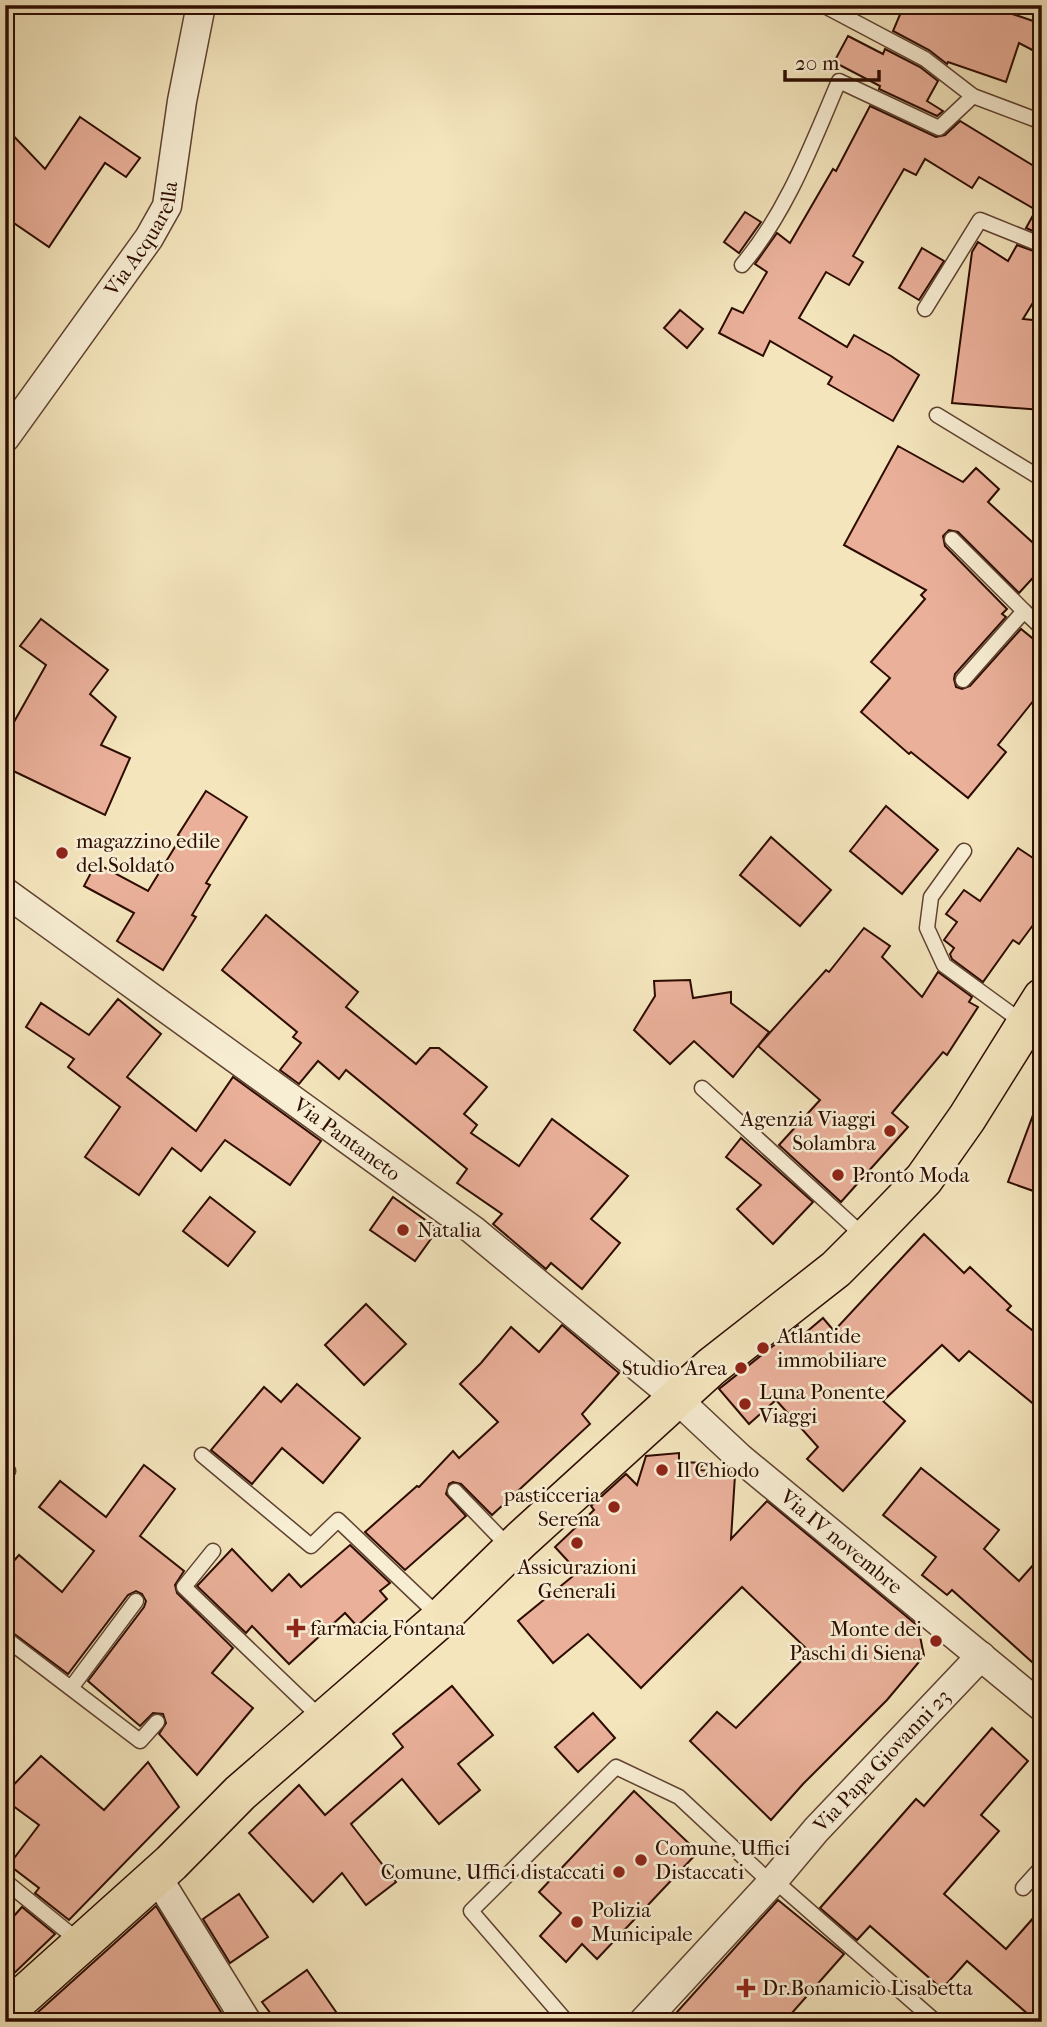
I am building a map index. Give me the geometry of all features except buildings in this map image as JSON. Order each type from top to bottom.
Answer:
[{"type":"main road","points":[[8,2005],[156,1875],[240,1793],[441,1618],[711,1367],[836,1269],[924,1179],[967,1118],[1033,1011]]},
{"type":"street","name":"Via Acquarella","points":[[5,438],[149,238],[167,205],[182,100],[201,5]]},
{"type":"street","name":"Via Pantaneto","points":[[5,892],[472,1230],[677,1399]]},
{"type":"street","name":"Via IV novembre","points":[[677,1399],[740,1458],[1042,1707]]},
{"type":"street","name":"Via Papa Giovanni 23","points":[[643,2022],[816,1830],[981,1656]]},
{"type":"street","points":[[156,1875],[247,2022]]},
{"type":"lane","points":[[823,5],[925,59],[973,96],[1042,122]]},
{"type":"lane","points":[[743,265],[756,248],[801,169],[839,81],[939,128],[973,96]]},
{"type":"lane","points":[[925,309],[980,220],[1042,245]]},
{"type":"lane","points":[[937,415],[1042,479]]},
{"type":"lane","points":[[952,539],[1042,628]]},
{"type":"lane","points":[[963,680],[1024,611]]},
{"type":"lane","points":[[964,851],[930,897],[927,928],[944,965],[1033,1011]]},
{"type":"lane","points":[[702,1088],[866,1239]]},
{"type":"lane","points":[[202,1455],[311,1546],[338,1520],[441,1618]]},
{"type":"lane","points":[[455,1491],[512,1550]]},
{"type":"lane","points":[[213,1551],[184,1587],[324,1721]]},
{"type":"lane","points":[[71,1688],[136,1601]]},
{"type":"lane","points":[[5,1638],[140,1741],[157,1722]]},
{"type":"lane","points":[[567,2022],[471,1911],[616,1767],[680,1797],[772,1881],[936,2022]]},
{"type":"lane","points":[[1023,1888],[1042,1867]]},
{"type":"lane","points":[[5,1881],[81,1943]]},
{"type":"place","name":"magazzino edile del Soldato","points":[[62,853]]},
{"type":"place","name":"Agenzia Viaggi Solambra","points":[[890,1131]]},
{"type":"place","name":"Pronto Moda","points":[[838,1175]]},
{"type":"place","name":"Natalia","points":[[403,1230]]},
{"type":"place","name":"Atlantide immobiliare","points":[[763,1348]]},
{"type":"place","name":"Studio Area","points":[[741,1368]]},
{"type":"place","name":"Luna Ponente Viaggi","points":[[745,1404]]},
{"type":"place","name":"Il Chiodo","points":[[662,1470]]},
{"type":"place","name":"pasticceria Serena","points":[[614,1507]]},
{"type":"place","name":"Assicurazioni Generali","points":[[577,1543]]},
{"type":"place","name":"farmacia Fontana","points":[[296,1628]]},
{"type":"place","name":"Monte dei Paschi di Siena","points":[[936,1641]]},
{"type":"place","name":"Comune, Uffici Distaccati","points":[[641,1860]]},
{"type":"place","name":"Comune, Uffici distaccati","points":[[619,1872]]},
{"type":"place","name":"Polizia Municipale","points":[[577,1922]]},
{"type":"place","name":"Dr.Bonamicio Lisabetta","points":[[746,1988]]}]
